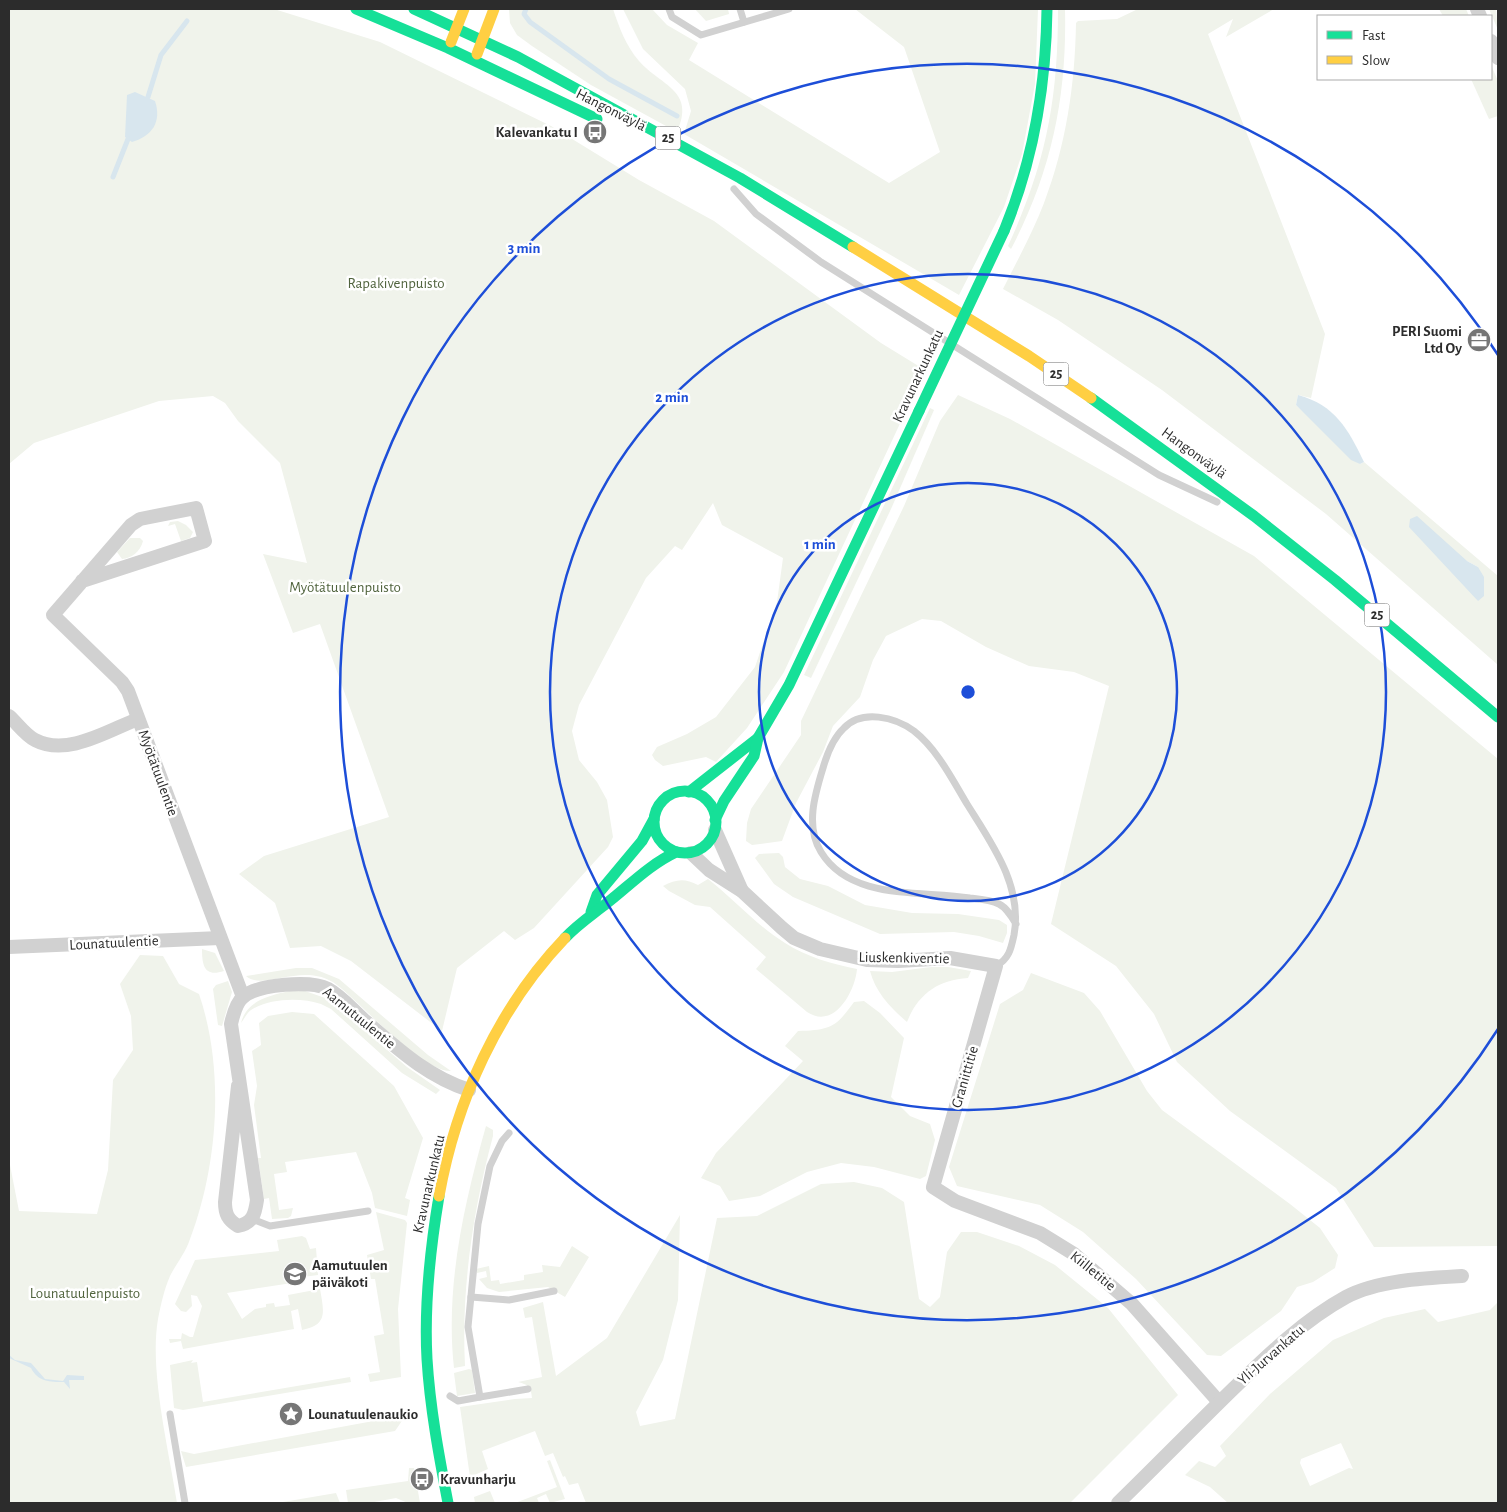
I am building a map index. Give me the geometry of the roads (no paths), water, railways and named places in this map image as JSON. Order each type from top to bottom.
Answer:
[{"type":"main road","name":"Hangonväylä","points":[[356,9],[448,48],[605,123]]},
{"type":"main road","name":"Hangonväylä","points":[[414,9],[518,57],[740,178],[1075,386],[1254,516],[1335,580],[1498,717]]},
{"type":"main road","points":[[448,48],[464,9]]},
{"type":"main road","points":[[474,60],[494,9]]},
{"type":"main road","name":"Kravunarkunkatu","points":[[715,825],[724,801],[754,756],[758,738],[800,662],[1004,231],[1024,180],[1041,111],[1046,70],[1047,9]]},
{"type":"main road","name":"Hangonväylä","points":[[730,187],[849,245]]},
{"type":"main road","name":"Kravunarkunkatu","points":[[689,792],[718,771],[744,746],[758,738]]},
{"type":"main road","points":[[680,792],[689,792],[699,795],[707,801],[715,825],[706,845],[690,853],[676,852],[666,847],[659,839],[655,830],[654,819],[664,799],[680,792]]},
{"type":"main road","name":"Kravunarkunkatu","points":[[592,912],[597,895],[642,841],[654,819]]},
{"type":"main road","name":"Kravunarkunkatu","points":[[448,1503],[430,1399],[426,1340],[426,1301],[429,1257],[439,1195],[470,1090],[509,1008],[548,956],[592,912],[606,904],[642,871],[676,852]]},
{"type":"street","points":[[1492,43],[1498,58]]},
{"type":"street","name":"Myötätuulentie","points":[[82,582],[205,541],[196,508],[140,519],[131,525],[53,615],[122,682],[128,691],[220,938],[244,997]]},
{"type":"street","points":[[9,716],[34,739],[52,746],[68,746],[138,719]]},
{"type":"street","name":"Liuskenkiventie","points":[[715,825],[742,891]]},
{"type":"street","name":"Liuskenkiventie","points":[[690,853],[710,870],[742,891],[794,938],[820,949],[867,960],[898,961],[950,958],[996,966]]},
{"type":"street","name":"Lounatuulentie","points":[[9,947],[220,938]]},
{"type":"street","name":"Graniittitie","points":[[933,1187],[996,966]]},
{"type":"street","name":"Aamutuulentie","points":[[244,997],[252,992],[295,983],[306,982],[329,989],[412,1062],[431,1074],[470,1090]]},
{"type":"street","points":[[238,1086],[225,1213],[230,1222],[238,1226],[247,1224],[252,1219],[257,1200],[230,1024],[236,1009],[244,997]]},
{"type":"street","name":"Kiilletitie","points":[[933,1187],[955,1201],[1040,1233],[1074,1254],[1132,1304],[1219,1402]]},
{"type":"street","name":"Yli-Jurvankatu","points":[[1118,1503],[1219,1402],[1301,1328],[1348,1296],[1394,1283],[1462,1276]]},
{"type":"lane","points":[[663,9],[672,17],[701,35],[789,9]]},
{"type":"lane","points":[[670,9],[672,17]]},
{"type":"lane","points":[[740,9],[744,22]]},
{"type":"lane","points":[[730,187],[756,214],[821,262],[1091,433],[1159,475],[1205,497],[1254,516]]},
{"type":"lane","points":[[996,966],[1007,958],[1011,951],[1016,924],[1016,907],[1007,871],[941,762],[914,731],[896,721],[879,716],[865,718],[844,727],[825,760],[812,801],[814,832],[820,850],[833,867],[848,878],[868,885],[899,891],[963,897],[992,902],[1001,905],[1016,924]]},
{"type":"lane","points":[[480,1397],[468,1327],[478,1224],[490,1166],[502,1141],[509,1132]]},
{"type":"lane","points":[[252,1219],[270,1226],[368,1211]]},
{"type":"lane","points":[[471,1297],[508,1300],[554,1291]]},
{"type":"lane","points":[[450,1396],[458,1401],[528,1389]]},
{"type":"lane","points":[[170,1414],[185,1503]]},
{"type":"waterway","points":[[526,9],[524,14],[530,22],[609,79],[677,116]]},
{"type":"waterway","points":[[148,97],[161,55],[187,21]]},
{"type":"waterway","points":[[113,177],[128,139]]},
{"type":"place","name":"Kalevankatu I","points":[[595,132]]},
{"type":"place","name":"PERI Suomi Ltd Oy","points":[[1479,340]]},
{"type":"place","name":"Aamutuulen päiväkoti","points":[[295,1274]]},
{"type":"place","name":"Lounatuulenaukio","points":[[291,1414]]},
{"type":"place","name":"Kravunharju","points":[[422,1479]]},
{"type":"park label","name":"Rapakivenpuisto","points":[[396,283]]},
{"type":"park label","name":"Myötätuulenpuisto","points":[[345,587]]},
{"type":"park label","name":"Lounatuulenpuisto","points":[[85,1293]]}]
